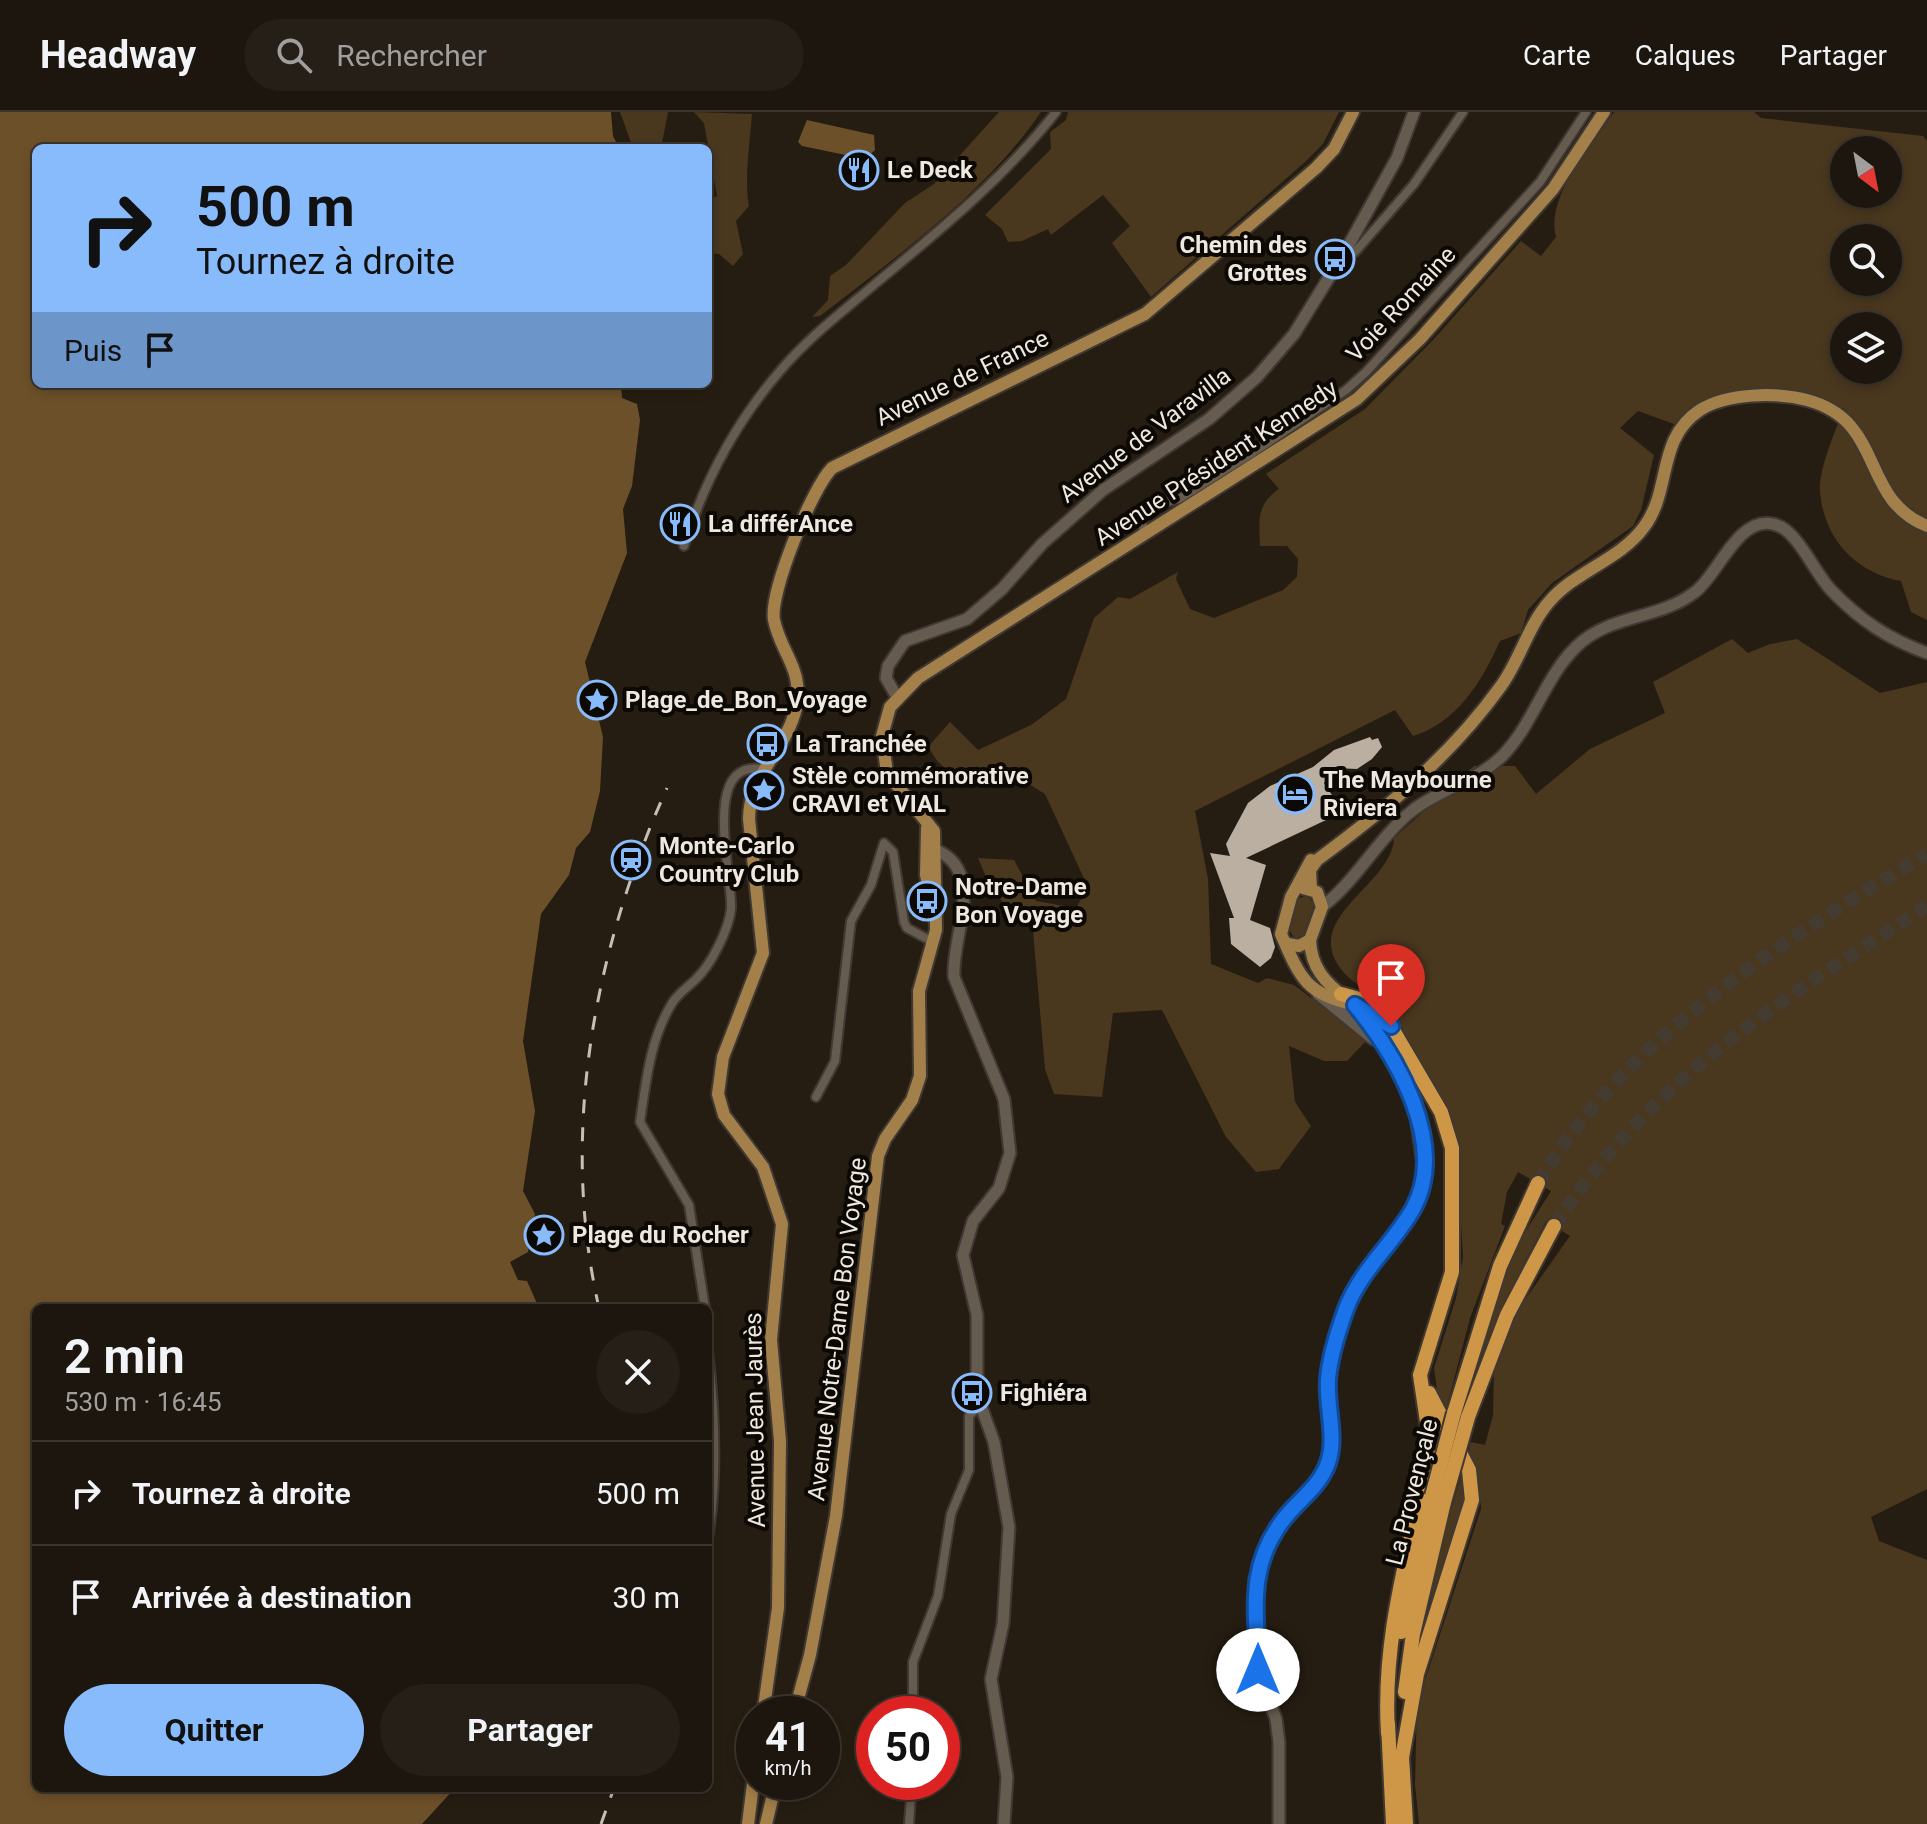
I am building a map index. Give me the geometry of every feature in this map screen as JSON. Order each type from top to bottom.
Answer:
[{"type":"highway","points":[[1341,994],[1372,1004],[1391,1026],[1441,1112],[1453,1160],[1452,1272],[1422,1362],[1420,1386],[1429,1435],[1428,1460],[1389,1642],[1385,1677],[1388,1733]]},
{"type":"highway","points":[[1355,1005],[1391,1026]]},
{"type":"highway","name":"La Provençale","points":[[1393,1824],[1388,1733],[1397,1649],[1500,1266],[1538,1183]]},
{"type":"highway","name":"La Provençale","points":[[1461,1415],[1507,1315],[1554,1226]]},
{"type":"highway","points":[[1401,1763],[1417,1674],[1472,1500],[1469,1470],[1429,1395],[1430,1345]]},
{"type":"highway","name":"La Provençale","points":[[1406,1824],[1401,1763],[1408,1664],[1438,1499]]},
{"type":"main road","name":"Avenue de France","points":[[762,769],[790,724],[797,700],[794,665],[774,621],[774,597],[823,476],[845,459],[1154,308],[1316,168],[1334,149],[1353,112]]},
{"type":"main road","name":"Avenue de Varavilla","points":[[897,697],[886,678],[888,666],[905,641],[967,619],[1002,589],[1042,544],[1103,490],[1190,433],[1235,398],[1294,334],[1346,250],[1397,158],[1414,112]]},
{"type":"main road","name":"Avenue Président Kennedy","points":[[897,697],[918,678],[1357,399],[1392,367],[1553,189],[1604,112]]},
{"type":"main road","points":[[1385,1051],[1359,1024],[1303,979],[1288,944],[1282,939],[1281,926],[1309,862],[1437,764],[1512,670],[1548,602],[1641,532],[1655,509],[1672,440],[1699,411],[1738,398],[1785,397],[1826,407],[1852,424],[1884,489],[1900,510],[1927,526]]},
{"type":"main road","points":[[1279,1824],[1279,1742],[1276,1719],[1258,1670],[1255,1579],[1268,1540],[1307,1496],[1329,1461],[1328,1379],[1334,1346],[1351,1295],[1406,1219],[1421,1188],[1424,1161],[1416,1106],[1355,1005],[1316,968],[1310,940],[1322,907],[1346,888],[1414,809],[1502,756],[1575,648],[1597,630],[1662,612],[1683,602],[1714,575],[1740,537],[1760,524],[1776,524],[1790,533],[1820,578],[1868,624],[1927,653]]},
{"type":"main road","name":"Avenue Notre-Dame Bon Voyage","points":[[799,1696],[810,1655],[836,1516],[878,1156],[885,1139],[912,1100],[920,1076],[919,991],[933,942],[935,909],[931,855],[924,817],[899,792],[887,773],[882,753],[885,718],[897,697]]},
{"type":"main road","name":"Avenue Jean Jaurès","points":[[762,769],[751,797],[749,819],[763,953],[723,1057],[718,1094],[724,1115],[763,1167],[779,1213],[783,1240],[771,1340],[779,1433],[778,1608],[766,1696]]},
{"type":"main road","points":[[1322,907],[1314,890],[1313,865],[1334,844]]},
{"type":"main road","points":[[931,855],[951,863],[963,881],[966,899],[953,959],[954,977],[1004,1099],[1010,1153],[999,1188],[973,1221],[963,1255],[977,1315],[979,1405],[994,1442],[1009,1527],[1003,1624],[991,1679],[1007,1777],[1004,1824]]},
{"type":"main road","points":[[1296,891],[1332,890],[1355,874]]},
{"type":"main road","points":[[1288,944],[1299,946],[1310,940]]},
{"type":"main road","points":[[1318,994],[1355,1005]]},
{"type":"main road","points":[[748,1824],[751,1800]]},
{"type":"main road","points":[[766,1824],[772,1800]]},
{"type":"street","points":[[684,546],[708,481],[743,418],[780,370],[838,314],[1005,171],[1056,112]]},
{"type":"street","points":[[1346,250],[1355,252],[1414,184],[1463,112]]},
{"type":"street","name":"Voie Romaine","points":[[1145,536],[1142,516],[1151,505],[1179,499],[1254,452],[1346,390],[1387,353],[1540,182],[1586,112]]},
{"type":"street","points":[[704,1304],[689,1205],[640,1122],[659,1028],[673,1002],[698,978],[731,910],[724,811],[728,786],[745,770],[762,769]]},
{"type":"street","points":[[816,1097],[835,1061],[851,921],[871,885],[884,843],[893,852],[904,922],[907,928],[933,942]]},
{"type":"street","points":[[712,1401],[712,1513]]},
{"type":"street","points":[[913,1696],[913,1662],[938,1596],[951,1514],[969,1470],[969,1416],[979,1405]]},
{"type":"street","points":[[909,1824],[911,1800]]},
{"type":"shaded area","points":[[0,112],[611,112],[613,136],[617,144],[32,144],[32,388],[621,388],[622,398],[637,404],[640,420],[632,486],[623,509],[627,553],[585,662],[603,737],[600,791],[590,832],[576,848],[569,875],[541,914],[523,1041],[535,1111],[523,1191],[535,1214],[528,1252],[510,1262],[518,1280],[527,1281],[537,1304],[32,1304],[32,1792],[451,1792],[422,1824],[0,1824]]},
{"type":"shaded area","points":[[620,112],[668,112],[662,144],[632,144]]},
{"type":"shaded area","points":[[694,112],[752,114],[747,173],[749,206],[736,221],[743,254],[733,266],[719,254],[712,253],[712,198],[717,196],[712,144],[708,144],[704,123]]},
{"type":"shaded area","points":[[999,112],[1041,112],[1019,142],[967,197],[879,271],[820,316],[812,317],[828,300],[830,276],[846,265],[905,203],[934,184]]},
{"type":"shaded area","points":[[1068,112],[1339,112],[1323,144],[1305,162],[1151,297],[1112,243],[1130,226],[1103,195],[1051,235],[1048,229],[1022,241],[1008,242],[1002,229],[985,215],[1051,149],[1050,132],[1066,120]]},
{"type":"shaded area","points":[[1614,112],[1754,112],[1761,118],[1923,136],[1927,141],[1927,620],[1911,612],[1901,581],[1885,577],[1857,562],[1845,551],[1828,525],[1820,483],[1828,449],[1845,409],[1802,393],[1757,390],[1713,400],[1692,410],[1674,424],[1638,411],[1620,428],[1654,455],[1641,510],[1633,526],[1552,583],[1528,610],[1521,633],[1500,641],[1476,685],[1455,711],[1429,730],[1413,736],[1395,710],[1195,811],[1208,879],[1211,964],[1258,983],[1267,978],[1294,985],[1367,1040],[1347,1061],[1324,1061],[1289,1046],[1295,1102],[1311,1126],[1279,1169],[1256,1172],[1226,1137],[1162,1010],[1113,1013],[1102,1097],[1054,1094],[1045,1069],[1031,908],[1006,908],[978,858],[1014,860],[1036,901],[1076,908],[1088,887],[1045,794],[1027,783],[988,769],[956,777],[938,762],[928,747],[950,722],[978,750],[1031,725],[1066,699],[1094,618],[1118,597],[1130,599],[1178,572],[1176,579],[1190,609],[1214,618],[1283,590],[1297,577],[1298,559],[1287,546],[1260,546],[1260,514],[1266,501],[1279,489],[1266,474],[1365,409],[1434,339],[1521,241],[1541,256],[1556,237],[1554,221],[1557,205],[1583,156]]},
{"type":"shaded area","points":[[807,120],[874,135],[875,150],[865,159],[802,146],[798,142]]},
{"type":"shaded area","points":[[1732,639],[1748,653],[1770,644],[1797,639],[1880,693],[1927,682],[1927,1489],[1871,1517],[1879,1541],[1927,1560],[1927,1824],[1419,1824],[1415,1784],[1417,1705],[1481,1509],[1470,1457],[1470,1442],[1485,1445],[1493,1415],[1494,1369],[1517,1311],[1570,1236],[1546,1221],[1501,1309],[1469,1387],[1513,1251],[1551,1191],[1518,1172],[1507,1192],[1501,1224],[1505,1226],[1470,1318],[1446,1410],[1438,1396],[1434,1368],[1456,1298],[1463,1257],[1456,1139],[1378,1001],[1338,965],[1331,947],[1333,930],[1341,915],[1380,870],[1390,854],[1394,838],[1474,766],[1515,766],[1536,794],[1590,749],[1665,713],[1653,682]]},
{"type":"shaded area","points":[[1308,895],[1314,905],[1305,934],[1295,939],[1288,928],[1298,899]]},
{"type":"shaded area","points":[[1464,1467],[1469,1492],[1427,1617],[1440,1546]]},
{"type":"building","name":"The Maybourne Riviera","points":[[1370,737],[1372,740],[1378,738],[1382,747],[1372,759],[1357,769],[1334,768],[1324,783],[1343,812],[1246,858],[1266,865],[1250,920],[1270,928],[1275,947],[1271,958],[1260,967],[1231,944],[1229,918],[1234,918],[1210,853],[1230,856],[1226,844],[1248,803],[1270,786],[1313,767],[1334,750]]},
{"type":"tunnel","points":[[1538,1183],[1573,1131],[1615,1083],[1661,1038],[1764,957],[1927,854]]},
{"type":"tunnel","points":[[1554,1226],[1593,1172],[1678,1083],[1770,1010],[1927,906]]},
{"type":"railway","points":[[598,1304],[587,1242],[582,1176],[584,1109],[591,1043],[603,978],[620,913],[641,850],[667,788]]},
{"type":"railway","points":[[601,1824],[613,1792]]},
{"type":"place","name":"Le Deck","points":[[859,170]]},
{"type":"place","name":"Chemin des Grottes","points":[[1335,259]]},
{"type":"place","name":"La différAnce","points":[[680,524]]},
{"type":"place","name":"Plage_de_Bon_Voyage","points":[[597,700]]},
{"type":"place","name":"La Tranchée","points":[[767,744]]},
{"type":"place","name":"Stèle commémorative CRAVI et VIAL","points":[[764,790]]},
{"type":"place","name":"The Maybourne Riviera","points":[[1295,794]]},
{"type":"place","name":"Monte-Carlo Country Club","points":[[631,860]]},
{"type":"place","name":"Notre-Dame Bon Voyage","points":[[927,901]]},
{"type":"place","name":"Plage du Rocher","points":[[544,1235]]},
{"type":"place","name":"Fighiéra","points":[[972,1393]]},
{"type":"route","points":[[1258,1670],[1255,1579],[1260,1559],[1268,1540],[1321,1478],[1329,1461],[1328,1379],[1343,1316],[1351,1295],[1368,1269],[1413,1209],[1423,1180],[1424,1161],[1413,1096],[1377,1033],[1355,1005],[1391,1026]]}]
